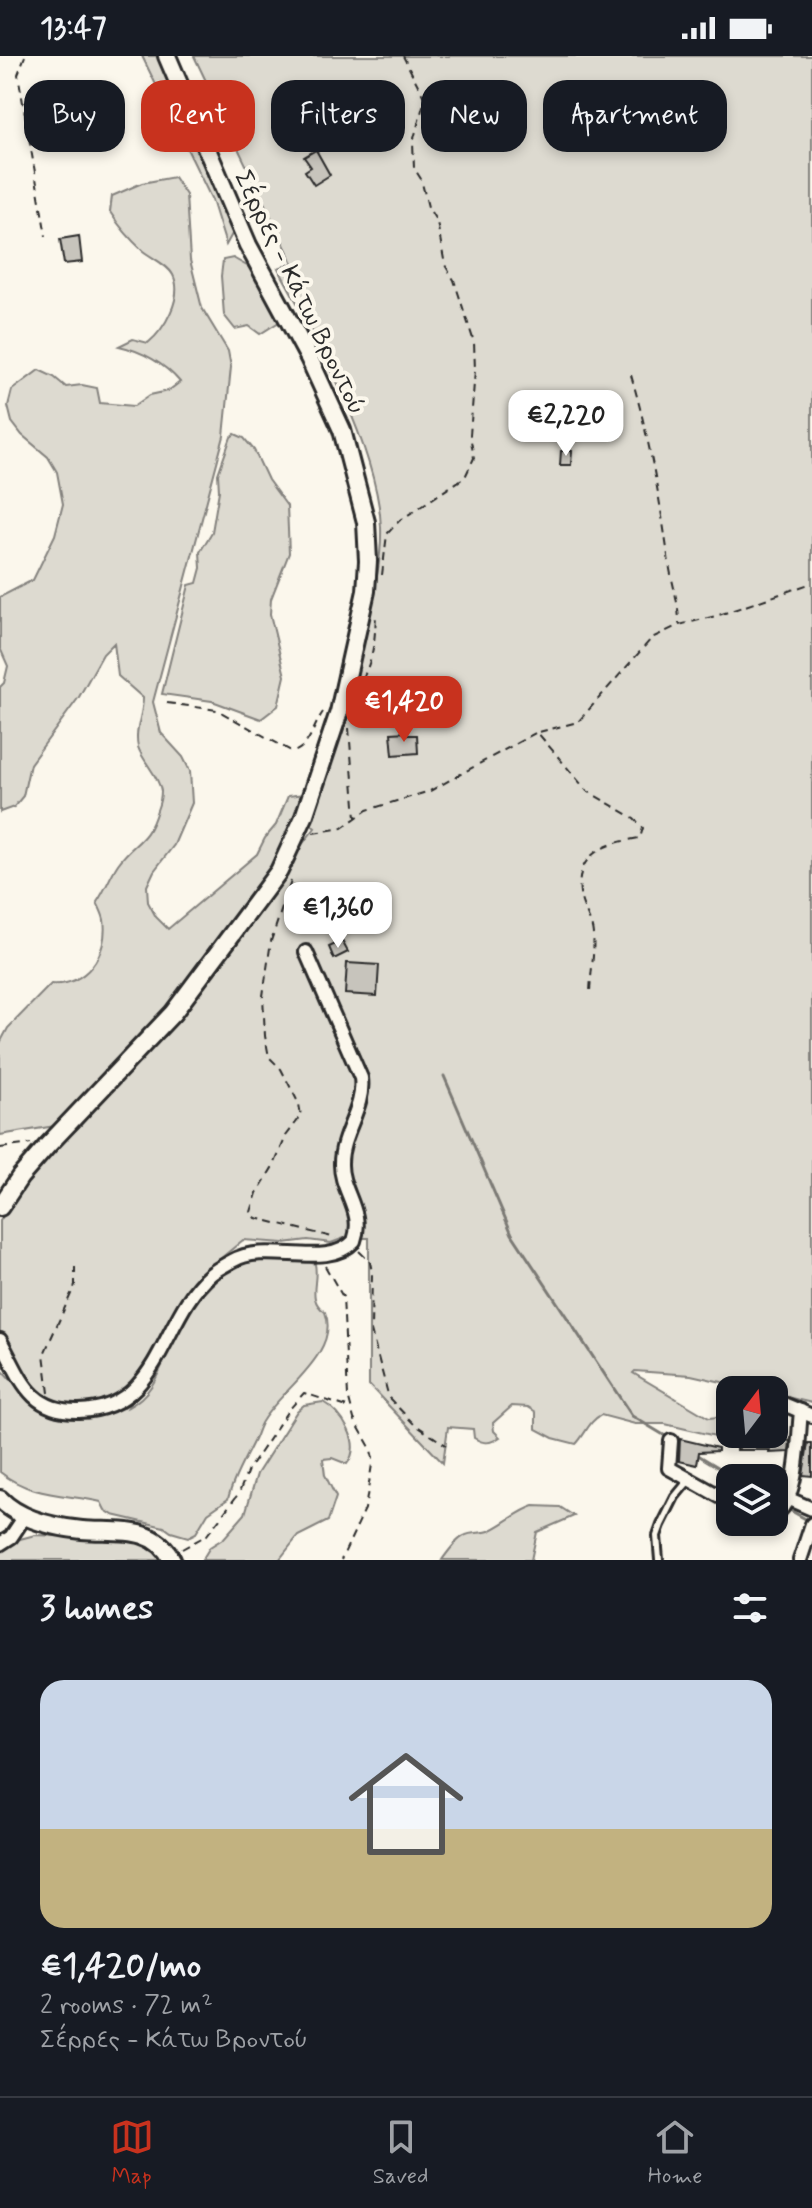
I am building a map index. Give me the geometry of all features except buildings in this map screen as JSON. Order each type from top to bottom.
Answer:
[{"type":"street","name":"Σέρρες - Κάτω Βροντού","points":[[0,1207],[20,1177],[48,1145],[173,1013],[269,885],[287,856],[344,715],[359,630],[368,561],[366,522],[353,466],[329,399],[248,245],[167,56]]},
{"type":"street","points":[[0,1340],[26,1387],[51,1410],[91,1411],[121,1400],[135,1389],[147,1376],[193,1295],[211,1274],[236,1258],[250,1254],[337,1253],[351,1245],[357,1234],[357,1212],[341,1163],[361,1095],[361,1078],[306,952]]},
{"type":"street","points":[[806,1413],[789,1499],[812,1509]]},
{"type":"street","points":[[671,1441],[667,1464],[716,1494]]},
{"type":"street","points":[[0,1499],[25,1516],[72,1528],[139,1533],[158,1541],[171,1558]]},
{"type":"street","points":[[0,1544],[11,1537],[25,1516]]},
{"type":"street","points":[[800,1560],[812,1524]]},
{"type":"lane","points":[[659,1560],[657,1536],[661,1525],[675,1497],[689,1480]]},
{"type":"path","points":[[25,56],[18,74],[46,236]]},
{"type":"path","points":[[381,581],[387,534],[399,521],[465,477],[474,458],[470,435],[474,342],[454,280],[445,265],[437,222],[428,207],[421,179],[414,168],[413,142],[425,99],[403,56]]},
{"type":"path","points":[[631,375],[645,424],[671,577],[679,604],[679,625]]},
{"type":"path","points":[[306,834],[342,828],[367,810],[430,791],[537,732],[578,722],[652,638],[679,625],[716,616],[812,583]]},
{"type":"path","points":[[358,687],[370,664],[376,639],[377,606]]},
{"type":"path","points":[[167,703],[217,710],[289,751],[296,752],[306,743],[321,713],[329,710],[344,715],[356,818]]},
{"type":"path","points":[[537,732],[587,791],[634,818],[643,828],[640,838],[615,841],[597,849],[581,873],[582,902],[593,931],[590,996]]},
{"type":"path","points":[[294,872],[271,941],[263,996],[269,1057],[281,1069],[299,1104],[301,1116],[286,1136],[275,1163],[257,1193],[251,1212],[256,1218],[321,1233],[351,1245],[364,1255],[371,1265],[371,1331],[389,1398],[414,1424],[446,1445]]},
{"type":"path","points":[[0,1148],[48,1145]]},
{"type":"path","points":[[319,1254],[343,1297],[345,1374],[351,1408],[373,1458],[365,1509],[341,1560]]},
{"type":"path","points":[[51,1410],[44,1354],[75,1285],[75,1267]]},
{"type":"path","points":[[171,1558],[207,1535],[239,1493],[248,1470],[287,1412],[304,1393],[351,1408]]},
{"type":"shaded area","points":[[142,56],[164,56],[174,80],[154,80]]},
{"type":"shaded area","points":[[194,56],[812,56],[812,1403],[788,1397],[788,1376],[716,1376],[716,1381],[691,1375],[635,1371],[633,1373],[709,1418],[716,1417],[716,1436],[665,1424],[635,1424],[601,1415],[576,1444],[553,1438],[536,1429],[536,1412],[528,1407],[512,1406],[493,1423],[494,1431],[500,1437],[490,1442],[474,1438],[473,1429],[448,1427],[443,1463],[369,1385],[369,1238],[344,1238],[331,1243],[243,1240],[203,1273],[128,1407],[144,1396],[154,1382],[194,1305],[226,1272],[245,1262],[266,1256],[290,1257],[315,1264],[316,1302],[325,1312],[328,1327],[325,1342],[317,1356],[261,1423],[228,1499],[208,1513],[196,1533],[188,1537],[164,1527],[113,1515],[105,1510],[101,1502],[24,1486],[0,1472],[0,1368],[29,1399],[0,1353],[0,1221],[16,1195],[52,1150],[78,1128],[107,1095],[315,828],[307,821],[355,669],[373,595],[381,527],[369,464],[343,394],[278,268],[293,263],[240,152],[255,152],[255,80],[205,80]]},
{"type":"shaded area","points":[[189,152],[204,152],[236,227],[226,245],[212,200]]},
{"type":"shaded area","points":[[174,177],[186,195],[190,260],[202,308],[228,351],[231,367],[224,436],[153,702],[161,733],[183,757],[190,771],[192,803],[174,845],[154,871],[147,886],[148,902],[156,917],[168,929],[257,854],[276,825],[288,796],[305,794],[274,866],[172,1004],[55,1126],[0,1135],[0,1043],[8,1028],[51,984],[74,980],[92,966],[103,945],[105,933],[97,902],[118,864],[145,836],[153,821],[161,791],[138,747],[143,698],[118,676],[114,643],[103,654],[79,697],[30,764],[23,796],[14,807],[0,812],[0,687],[8,666],[0,648],[0,597],[33,580],[55,535],[63,504],[57,472],[48,457],[12,422],[8,406],[12,390],[39,370],[66,387],[82,385],[97,388],[100,403],[134,406],[150,395],[168,391],[180,382],[152,359],[119,346],[133,339],[148,343],[154,337],[171,312],[176,284],[171,271],[143,251],[110,212],[112,196],[142,183]]},
{"type":"shaded area","points":[[233,258],[254,270],[279,312],[279,322],[260,334],[249,326],[235,329],[224,315],[223,260]]},
{"type":"shaded area","points":[[235,434],[244,438],[254,450],[268,480],[287,506],[289,553],[271,599],[270,614],[285,676],[278,706],[261,719],[212,701],[162,694],[189,585],[197,583],[201,568],[200,552],[212,532],[219,491],[218,474],[231,437]]},
{"type":"shaded area","points":[[323,1402],[343,1421],[353,1447],[347,1464],[332,1458],[323,1459],[325,1475],[336,1497],[328,1521],[298,1536],[279,1560],[202,1560],[210,1547],[224,1538],[245,1514],[257,1474],[297,1411],[304,1405]]},
{"type":"shaded area","points":[[534,1506],[560,1507],[574,1516],[537,1532],[531,1560],[442,1560],[464,1536],[489,1531]]},
{"type":"shaded area","points":[[35,1535],[132,1539],[153,1548],[162,1560],[0,1560],[0,1551],[20,1539]]},
{"type":"waterway","points":[[444,1076],[512,1234],[632,1416],[667,1437]]},
{"type":"waterway","points":[[698,1455],[716,1466]]},
{"type":"waterway","points":[[788,1509],[809,1521]]}]
